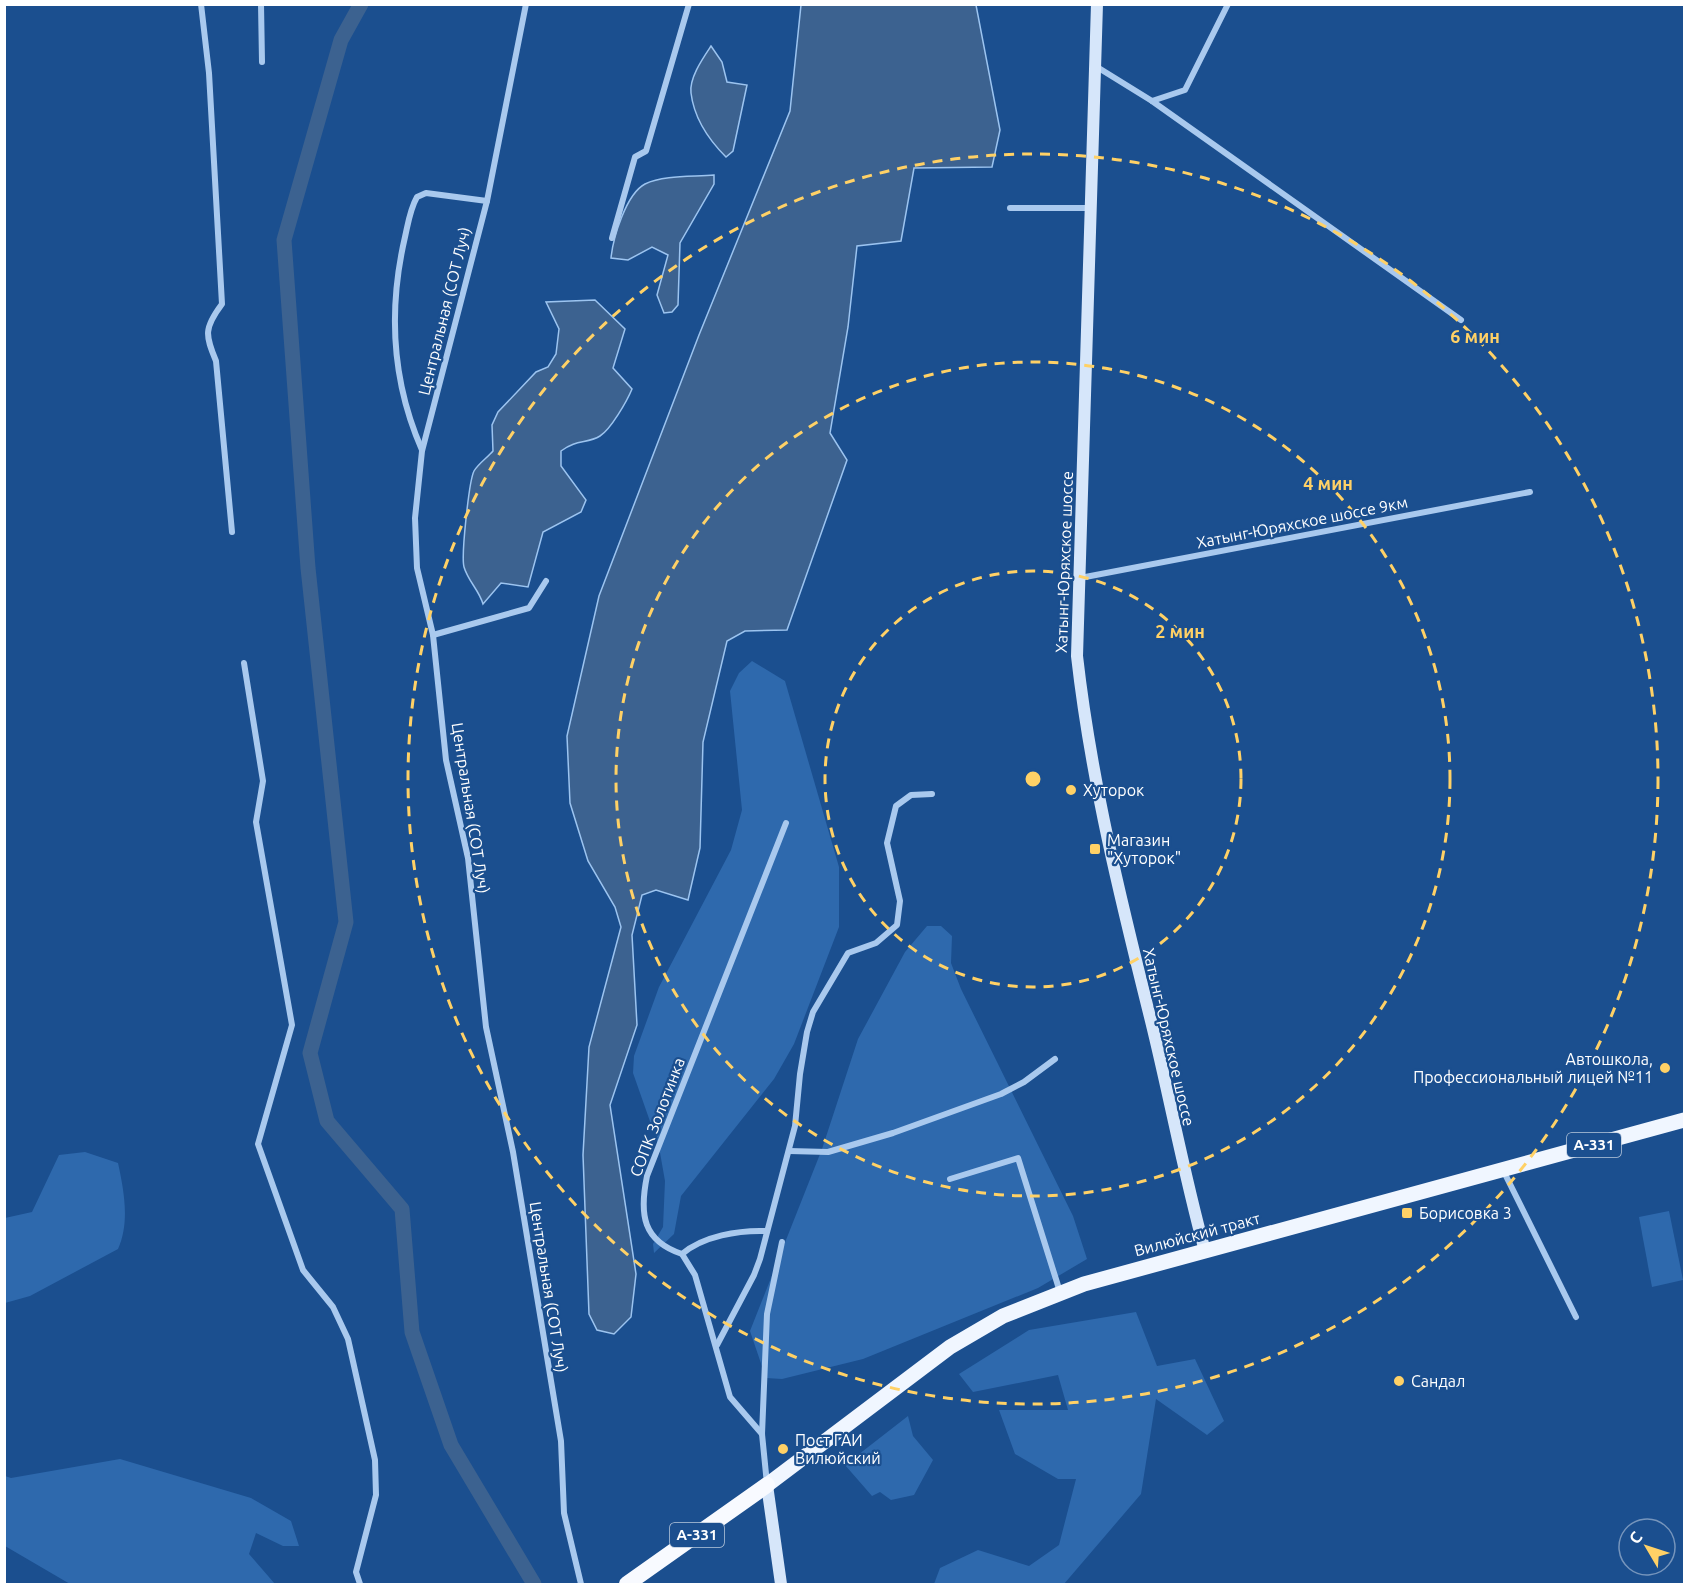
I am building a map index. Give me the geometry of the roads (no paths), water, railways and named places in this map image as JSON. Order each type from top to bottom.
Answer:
[{"type":"highway","name":"А-331","points":[[627,1584],[767,1485]]},
{"type":"main road","name":"Хатынг-Юряхское шоссе","points":[[1097,4],[1097,67],[1077,656],[1083,708],[1131,942],[1180,1158],[1205,1251]]},
{"type":"main road","name":"Вилюйский тракт","points":[[767,1485],[950,1347],[1003,1316],[1060,1292],[1684,1120]]},
{"type":"main road","points":[[767,1485],[781,1584]]},
{"type":"street","points":[[201,4],[210,73],[222,304],[210,320],[206,339],[216,361],[232,532]]},
{"type":"street","points":[[261,4],[262,62]]},
{"type":"street","name":"Центральная (СОТ Луч)","points":[[526,4],[487,201],[422,451],[417,483],[415,546],[417,568],[433,635],[446,760],[468,858],[486,1026],[513,1152],[561,1441],[564,1513],[581,1584]]},
{"type":"street","points":[[612,238],[635,157],[646,151],[689,4]]},
{"type":"street","points":[[1152,101],[1185,90],[1216,33],[1228,4]]},
{"type":"street","points":[[1097,67],[1152,101],[1461,320]]},
{"type":"street","points":[[422,451],[405,408],[395,358],[395,308],[401,254],[411,213],[417,197],[426,193],[487,201]]},
{"type":"street","points":[[1010,208],[1092,208]]},
{"type":"street","name":"Хатынг-Юряхское шоссе 9км","points":[[1079,578],[1530,492]]},
{"type":"street","points":[[433,635],[529,608],[546,581]]},
{"type":"street","points":[[244,663],[263,781],[256,822],[292,1024],[258,1144],[303,1270],[333,1307],[350,1350],[375,1460],[376,1495],[356,1572],[360,1584]]},
{"type":"street","points":[[717,1345],[754,1275],[795,1126],[807,1032],[813,1012],[849,953],[876,943],[897,925],[900,901],[887,843],[896,806],[911,795],[932,794]]},
{"type":"street","name":"СОПК Золотинка","points":[[682,1254],[666,1248],[648,1231],[644,1190],[647,1176],[786,823]]},
{"type":"street","points":[[789,1151],[828,1152],[904,1129],[1001,1094],[1023,1082],[1055,1059]]},
{"type":"street","points":[[950,1179],[1018,1158],[1060,1292]]},
{"type":"street","points":[[1503,1170],[1576,1317]]},
{"type":"street","points":[[762,1434],[730,1397],[717,1345],[695,1275],[682,1254],[689,1248],[727,1234],[747,1230],[766,1231]]},
{"type":"street","points":[[767,1485],[762,1434],[767,1314],[782,1242]]},
{"type":"waterway","points":[[361,4],[341,40],[284,240],[308,568],[346,922],[310,1053],[327,1121],[402,1209],[412,1332],[451,1445],[534,1584]]},
{"type":"place","name":"Хуторок","points":[[1071,790]]},
{"type":"place","name":"Магазин \"Хуторок\"","points":[[1095,849]]},
{"type":"place","name":"Автошкола, Профессиональный лицей №11","points":[[1665,1068]]},
{"type":"place","name":"Борисовка 3","points":[[1407,1213]]},
{"type":"place","name":"Сандал","points":[[1399,1381]]},
{"type":"place","name":"Пост ГАИ Вилюйский","points":[[783,1449]]}]
